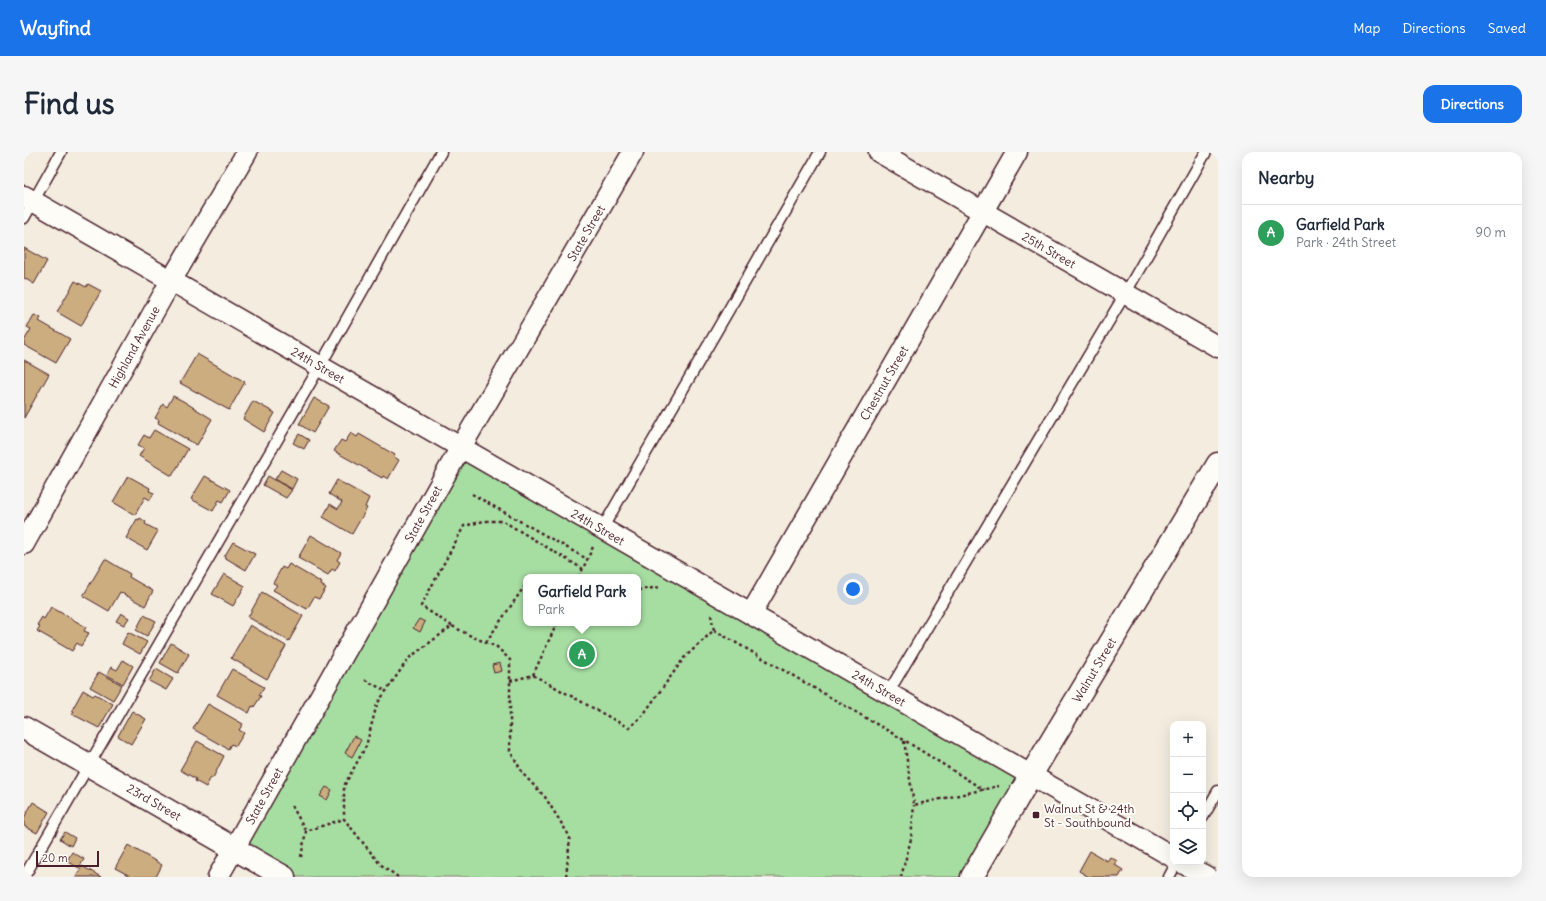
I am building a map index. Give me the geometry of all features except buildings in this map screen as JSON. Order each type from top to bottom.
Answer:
[{"type":"main road","name":"Walnut Street","points":[[972,877],[1031,775],[1218,464]]},
{"type":"main road","name":"23rd Street","points":[[24,728],[284,877]]},
{"type":"street","name":"Highland Avenue","points":[[24,544],[171,280],[247,152]]},
{"type":"street","name":"State Street","points":[[218,877],[461,447],[633,152]]},
{"type":"street","name":"25th Street","points":[[880,152],[1218,347]]},
{"type":"street","name":"Chestnut Street","points":[[751,614],[1017,152]]},
{"type":"street","name":"24th Street","points":[[27,205],[171,280],[1170,855]]},
{"type":"street","points":[[1186,865],[1208,877]]},
{"type":"lane","points":[[27,205],[61,152]]},
{"type":"lane","points":[[24,877],[320,366],[441,152]]},
{"type":"lane","points":[[602,529],[820,152]]},
{"type":"lane","points":[[888,693],[1125,294],[1206,152]]},
{"type":"lane","points":[[1206,812],[1218,791]]},
{"type":"lane","points":[[1169,877],[1176,865]]},
{"type":"path","points":[[472,494],[588,559]]},
{"type":"path","points":[[566,877],[570,837],[545,797],[524,775],[510,751],[510,660],[497,646],[452,626],[421,606],[464,526],[484,521],[503,521],[583,569]]},
{"type":"path","points":[[580,574],[602,529]]},
{"type":"path","points":[[486,642],[523,588]]},
{"type":"path","points":[[398,877],[380,864],[344,819],[344,786],[366,746],[377,704],[409,658],[452,626]]},
{"type":"path","points":[[533,675],[556,626]]},
{"type":"path","points":[[510,681],[533,675],[629,728],[643,715],[684,658],[714,630],[904,740],[984,790]]},
{"type":"path","points":[[365,680],[386,691]]},
{"type":"path","points":[[901,877],[911,839],[914,805],[904,740]]},
{"type":"path","points":[[914,805],[1000,786]]},
{"type":"path","points":[[292,806],[306,831],[301,857]]},
{"type":"path","points":[[306,831],[344,819]]},
{"type":"green space","points":[[461,447],[1031,775],[972,877],[284,877],[234,848]]},
{"type":"place","name":"Garfield Park","points":[[582,654]]},
{"type":"place","name":"Walnut St & 24th St - Southbound","points":[[1036,815]]}]
